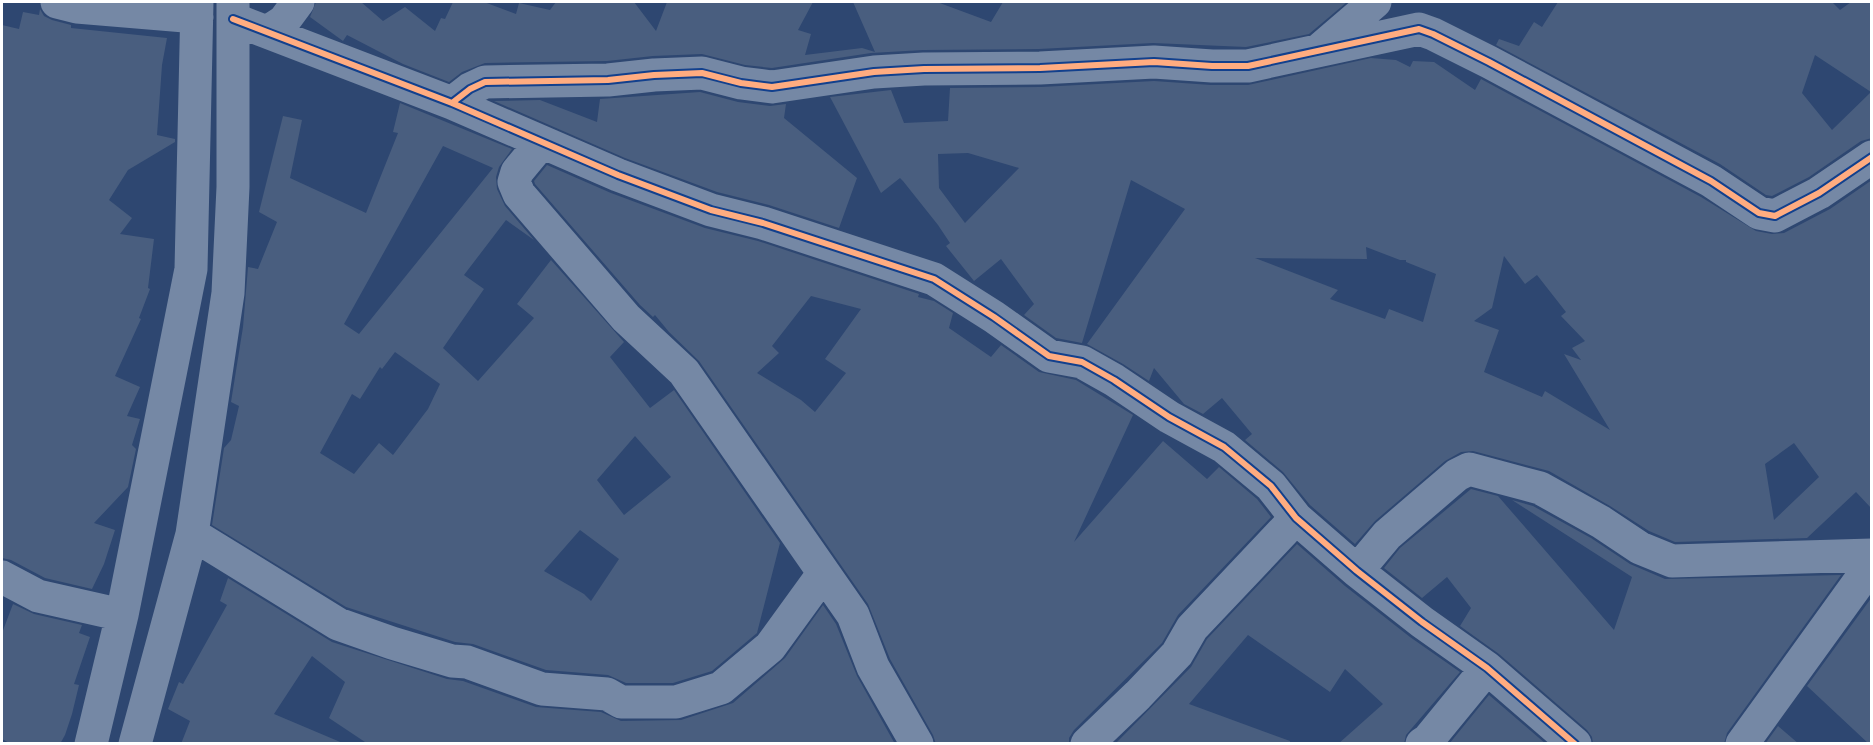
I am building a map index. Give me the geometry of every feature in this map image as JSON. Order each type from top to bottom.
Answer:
[{"type":"street","points":[[57,2],[77,7],[197,9],[191,270],[122,615],[91,744]]},
{"type":"street","points":[[267,32],[284,21],[298,2]]},
{"type":"street","points":[[1316,53],[1375,2]]},
{"type":"street","points":[[233,10],[267,32],[452,103],[618,175],[711,210],[763,223],[934,279],[1049,356],[1082,362],[1114,380],[1169,417],[1224,447],[1271,486],[1296,518],[1357,571],[1422,622],[1487,668],[1575,744]]},
{"type":"street","points":[[135,744],[192,534],[228,293],[233,187],[233,10]]},
{"type":"street","points":[[452,103],[470,89],[485,82],[608,80],[702,73],[741,83],[771,87],[874,72],[924,69],[1041,68],[1154,62],[1248,66],[1419,29],[1489,62],[1711,181],[1759,213],[1775,216],[1819,193],[1872,157]]},
{"type":"street","points":[[541,143],[517,172],[514,182],[519,195],[626,318],[684,372],[853,615],[873,668],[917,744]]},
{"type":"street","points":[[1357,571],[1387,535],[1457,475],[1469,469],[1540,488],[1601,522],[1640,548],[1672,561],[1872,555]]},
{"type":"street","points":[[1087,744],[1177,654],[1192,628],[1296,518]]},
{"type":"street","points":[[192,534],[338,624],[452,661],[467,662],[542,689],[608,694],[621,702],[676,702],[721,688],[770,647],[823,574]]},
{"type":"street","points":[[1742,744],[1872,564]]},
{"type":"street","points":[[2,577],[38,596],[122,615]]},
{"type":"street","points":[[1422,744],[1428,740],[1487,668]]},
{"type":"building","points":[[316,2],[361,2],[383,21],[405,7],[435,31],[441,18],[445,19],[453,2],[484,2],[516,14],[519,3],[550,10],[556,2],[634,2],[656,31],[667,2],[813,2],[798,30],[811,34],[805,55],[862,48],[875,52],[853,2],[937,2],[991,22],[1003,2],[1347,2],[1309,34],[1246,47],[1153,43],[1039,49],[923,50],[871,53],[772,68],[745,65],[702,54],[607,61],[485,63],[462,72],[449,82],[403,64],[347,35],[343,41],[310,17]]},
{"type":"building","points":[[1558,2],[1832,2],[1840,10],[1851,2],[1872,2],[1872,138],[1861,141],[1809,177],[1772,196],[1766,195],[1720,164],[1496,45],[1499,39],[1519,46],[1534,22],[1542,27]],"holes":[[[1815,55],[1871,92],[1832,130],[1802,93]]]},
{"type":"building","points":[[40,9],[44,16],[71,25],[71,28],[167,38],[162,65],[157,135],[175,139],[175,142],[128,170],[109,200],[132,218],[120,234],[154,239],[148,288],[150,289],[139,318],[141,319],[115,376],[140,387],[127,416],[140,419],[132,445],[136,449],[128,487],[94,523],[115,530],[104,564],[92,589],[45,578],[11,560],[2,558],[2,25],[19,29],[23,12],[39,15]]},
{"type":"building","points":[[1371,58],[1396,60],[1410,67],[1413,61],[1434,62],[1475,90],[1481,79],[1701,197],[1756,231],[1772,234],[1784,233],[1830,209],[1872,180],[1872,509],[1856,492],[1807,538],[1675,542],[1649,531],[1549,471],[1473,451],[1461,452],[1445,461],[1375,521],[1355,544],[1310,505],[1283,472],[1245,440],[1252,434],[1222,398],[1203,414],[1184,404],[1154,368],[1149,381],[1087,344],[1185,209],[1131,180],[1082,343],[1056,338],[1024,315],[1034,304],[1001,259],[974,281],[946,246],[950,243],[938,225],[900,178],[881,193],[830,97],[891,90],[904,123],[948,121],[950,88],[1041,87],[1154,81],[1248,85]],"holes":[[[968,153],[1019,168],[965,223],[939,188],[938,154]],[[1366,247],[1400,260],[1406,260],[1406,262],[1436,274],[1423,322],[1389,309],[1385,319],[1330,299],[1338,290],[1255,258],[1367,259]],[[1504,256],[1525,284],[1537,275],[1566,312],[1561,316],[1585,341],[1572,348],[1581,360],[1564,354],[1610,430],[1545,391],[1542,397],[1484,372],[1499,330],[1474,321],[1492,308]],[[1794,443],[1819,477],[1774,520],[1765,464]]]},
{"type":"building","points":[[700,92],[738,102],[770,106],[786,104],[784,118],[857,178],[839,228],[769,205],[717,192],[625,158],[494,101],[540,100],[597,122],[600,99]]},
{"type":"building","points":[[400,103],[512,149],[499,167],[496,177],[497,189],[505,206],[534,240],[506,220],[464,275],[484,289],[443,348],[478,381],[534,318],[517,304],[551,260],[624,342],[610,357],[650,408],[674,390],[780,543],[757,633],[712,671],[673,683],[626,683],[608,675],[546,670],[473,644],[455,642],[346,607],[212,525],[224,448],[231,440],[239,406],[231,402],[243,327],[248,267],[258,269],[277,222],[259,212],[283,116],[302,120],[290,178],[366,213],[398,133],[393,132]],"holes":[[[443,146],[493,168],[359,334],[344,324]],[[395,352],[440,384],[428,409],[393,455],[379,443],[354,474],[320,453],[352,394],[360,399],[380,367],[382,369]],[[635,436],[671,477],[624,515],[597,480]],[[580,530],[619,559],[591,601],[584,594],[544,571]]]},
{"type":"building","points":[[547,165],[611,193],[705,228],[758,241],[919,294],[918,297],[934,301],[953,313],[949,328],[991,357],[1001,345],[1039,372],[1076,380],[1133,415],[1074,542],[1163,441],[1207,479],[1219,467],[1257,499],[1271,517],[1178,615],[1162,643],[1074,730],[1069,738],[1069,744],[936,744],[890,659],[868,604],[699,361],[655,315],[653,317],[640,305],[534,181]],"holes":[[[811,296],[861,309],[825,359],[846,373],[815,412],[801,400],[757,373],[779,353],[772,346]]]},
{"type":"building","points":[[1471,489],[1498,496],[1614,630],[1632,577],[1512,500],[1533,506],[1591,538],[1630,564],[1665,579],[1841,575],[1727,733],[1724,744],[1593,744],[1592,737],[1587,730],[1499,654],[1460,626],[1471,608],[1447,577],[1422,598],[1384,568],[1400,548]]},
{"type":"building","points":[[1297,544],[1345,586],[1410,637],[1460,672],[1406,735],[1404,744],[1338,744],[1383,704],[1345,669],[1330,692],[1248,635],[1189,704],[1290,741],[1290,744],[1115,744],[1191,667],[1207,639]]},
{"type":"building","points":[[228,578],[332,642],[447,679],[463,681],[536,707],[601,712],[621,721],[681,720],[733,703],[785,658],[823,605],[836,624],[857,676],[895,744],[368,744],[329,718],[345,682],[312,656],[274,714],[345,744],[181,744],[190,721],[168,709],[179,682],[183,684],[227,605],[220,601]]},
{"type":"building","points":[[1872,597],[1872,744],[1869,744],[1807,686]]},
{"type":"building","points":[[13,604],[34,614],[82,625],[79,633],[90,637],[74,684],[79,685],[72,714],[60,744],[11,744],[2,739],[2,633]]},
{"type":"building","points":[[1489,695],[1546,744],[1449,744]]},
{"type":"building","points":[[1778,726],[1799,744],[1765,744]]},
{"type":"cycle path","points":[[233,19],[452,103],[618,175],[711,210],[763,223],[934,279],[994,317],[1049,356],[1082,362],[1114,380],[1169,417],[1224,447],[1271,486],[1296,518],[1357,571],[1422,622],[1487,668],[1575,744]]},
{"type":"cycle path","points":[[452,103],[470,89],[485,82],[608,80],[702,73],[741,83],[772,87],[874,72],[924,69],[1040,68],[1154,62],[1248,66],[1419,29],[1489,62],[1711,181],[1759,213],[1775,216],[1819,193],[1872,157]]}]
